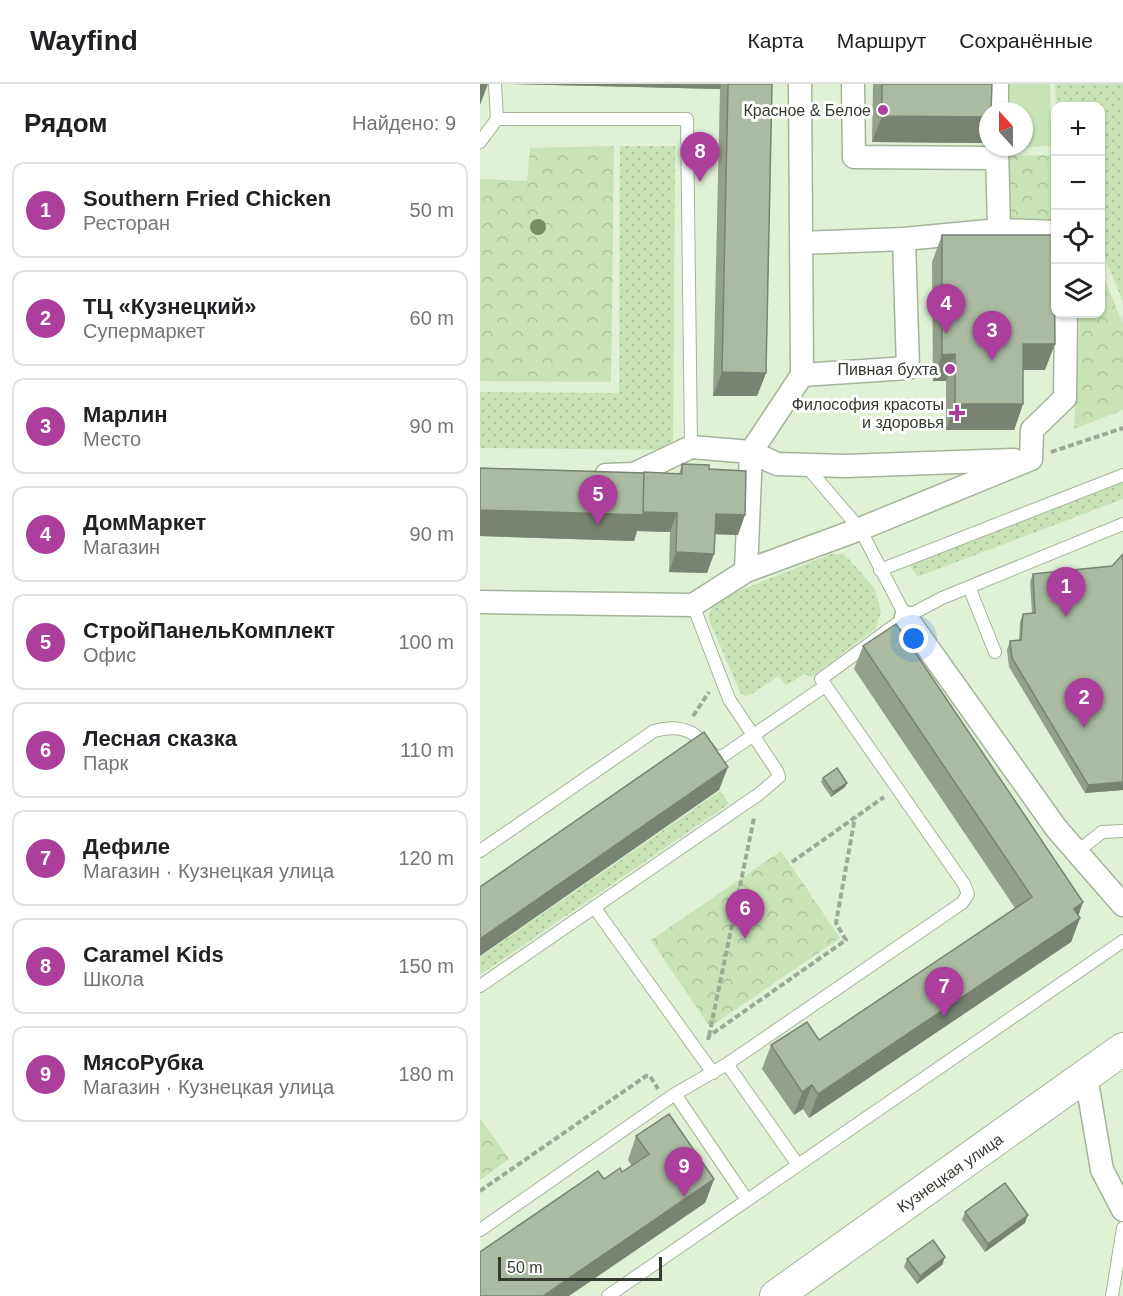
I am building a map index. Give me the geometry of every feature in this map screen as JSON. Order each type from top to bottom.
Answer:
[{"type":"main road","name":"Кузнецкая улица","points":[[776,1296],[1123,1049]]},
{"type":"street","points":[[746,571],[751,452],[802,375],[800,84]]},
{"type":"street","points":[[853,84],[854,157],[979,153]]},
{"type":"street","points":[[997,84],[997,102]]},
{"type":"street","points":[[997,156],[999,230]]},
{"type":"street","points":[[801,243],[904,239],[999,230],[1051,232]]},
{"type":"street","points":[[802,375],[908,368],[904,239]]},
{"type":"street","points":[[1031,459],[1032,430],[1065,398],[1066,318]]},
{"type":"street","points":[[587,475],[634,474],[691,447],[751,452],[777,464],[805,465],[845,466],[1031,459]]},
{"type":"street","points":[[480,602],[693,605],[746,571],[860,529],[1031,459]]},
{"type":"street","points":[[906,617],[1056,828],[1123,905]]},
{"type":"street","points":[[1086,1076],[1102,1170],[1123,1210]]},
{"type":"lane","points":[[480,142],[497,119],[495,84]]},
{"type":"lane","points":[[497,119],[687,119],[691,447]]},
{"type":"lane","points":[[805,465],[860,529],[906,617]]},
{"type":"lane","points":[[880,570],[1123,475]]},
{"type":"lane","points":[[480,1230],[670,1097],[726,1065],[962,903],[968,894],[964,884],[820,679],[906,617],[942,598],[1123,524]]},
{"type":"lane","points":[[969,586],[995,652]]},
{"type":"lane","points":[[480,986],[759,794],[779,777],[729,699],[693,605]]},
{"type":"lane","points":[[480,851],[654,731],[668,728],[685,729],[717,757],[723,756],[825,686]]},
{"type":"lane","points":[[1077,852],[1102,832],[1123,831]]},
{"type":"lane","points":[[594,907],[713,1073]]},
{"type":"lane","points":[[608,1296],[1123,941]]},
{"type":"lane","points":[[726,1065],[798,1165]]},
{"type":"lane","points":[[670,1097],[747,1200]]},
{"type":"lane","points":[[1112,1296],[1123,1228]]},
{"type":"path","points":[[1031,459],[1123,428]]},
{"type":"path","points":[[685,729],[712,688],[723,683]]},
{"type":"path","points":[[792,862],[897,788]]},
{"type":"path","points":[[726,1065],[709,1042],[709,1036],[759,794]]},
{"type":"path","points":[[709,1036],[846,940],[836,923],[855,818]]},
{"type":"path","points":[[480,1191],[646,1076],[650,1076],[670,1097]]},
{"type":"green space","points":[[1004,84],[1050,84],[1051,146],[1033,147],[1033,102],[1004,102]]},
{"type":"green space","points":[[1055,84],[1123,84],[1123,301],[1105,259],[1105,102],[1056,102]]},
{"type":"green space","points":[[614,146],[611,382],[480,381],[480,179],[527,181],[530,148]]},
{"type":"green space","points":[[620,146],[675,146],[673,450],[480,448],[480,392],[619,393]]},
{"type":"green space","points":[[1051,155],[1051,226],[1003,227],[1002,156]]},
{"type":"green space","points":[[1105,280],[1123,324],[1123,410],[1074,429],[1080,318],[1105,318]]},
{"type":"green space","points":[[1123,482],[1123,499],[917,577],[909,564]]},
{"type":"green space","points":[[831,554],[841,554],[849,559],[875,589],[881,612],[875,629],[811,677],[805,674],[786,685],[779,676],[750,695],[741,694],[709,620],[712,607],[731,594]]},
{"type":"green space","points":[[720,791],[729,804],[480,975],[480,957]]},
{"type":"green space","points":[[781,851],[840,938],[710,1027],[651,940]]},
{"type":"green space","points":[[480,1118],[509,1159],[480,1180]]},
{"type":"building","points":[[728,84],[772,84],[766,373],[722,372]]},
{"type":"building","points":[[882,84],[992,84],[991,102],[979,102],[979,117],[882,116]]},
{"type":"building","points":[[942,235],[1051,235],[1051,318],[1055,318],[1055,344],[1023,344],[1023,404],[955,404],[955,354],[942,355]]},
{"type":"building","points":[[682,464],[709,465],[709,469],[746,471],[745,515],[716,514],[714,554],[676,552],[677,513],[643,512],[644,472],[682,474]]},
{"type":"building","points":[[480,468],[644,473],[643,515],[480,510]]},
{"type":"building","points":[[1123,554],[1123,782],[1088,785],[1012,658],[1010,641],[1021,640],[1023,614],[1035,613],[1033,574],[1112,566]]},
{"type":"building","points":[[896,624],[1083,902],[1074,909],[1080,918],[818,1094],[812,1085],[802,1092],[771,1045],[807,1022],[819,1040],[1032,897],[863,646]]},
{"type":"building","points":[[704,732],[728,767],[480,939],[480,887]]},
{"type":"building","points":[[837,768],[847,783],[833,792],[823,778]]},
{"type":"building","points":[[669,1114],[714,1179],[543,1296],[480,1296],[480,1252],[598,1171],[604,1179],[620,1168],[622,1172],[649,1154],[636,1136]]},
{"type":"building","points":[[1005,1183],[1028,1215],[988,1244],[965,1212]]},
{"type":"building","points":[[933,1240],[945,1257],[920,1276],[907,1259]]},
{"type":"place","name":"Красное & Белое","points":[[883,110]]},
{"type":"place","name":"Caramel Kids","points":[[700,182]]},
{"type":"place","name":"ДомМаркет","points":[[946,334]]},
{"type":"place","name":"Марлин","points":[[992,361]]},
{"type":"place","name":"Пивная бухта","points":[[950,369]]},
{"type":"place","name":"Философия красоты и здоровья","points":[[957,413]]},
{"type":"place","name":"СтройПанельКомплект","points":[[598,525]]},
{"type":"place","name":"Southern Fried Chicken","points":[[1066,617]]},
{"type":"place","name":"ТЦ «Кузнецкий»","points":[[1084,728]]},
{"type":"place","name":"Лесная сказка","points":[[745,939]]},
{"type":"place","name":"Дефиле","points":[[944,1017]]},
{"type":"place","name":"МясоРубка","points":[[684,1197]]}]
